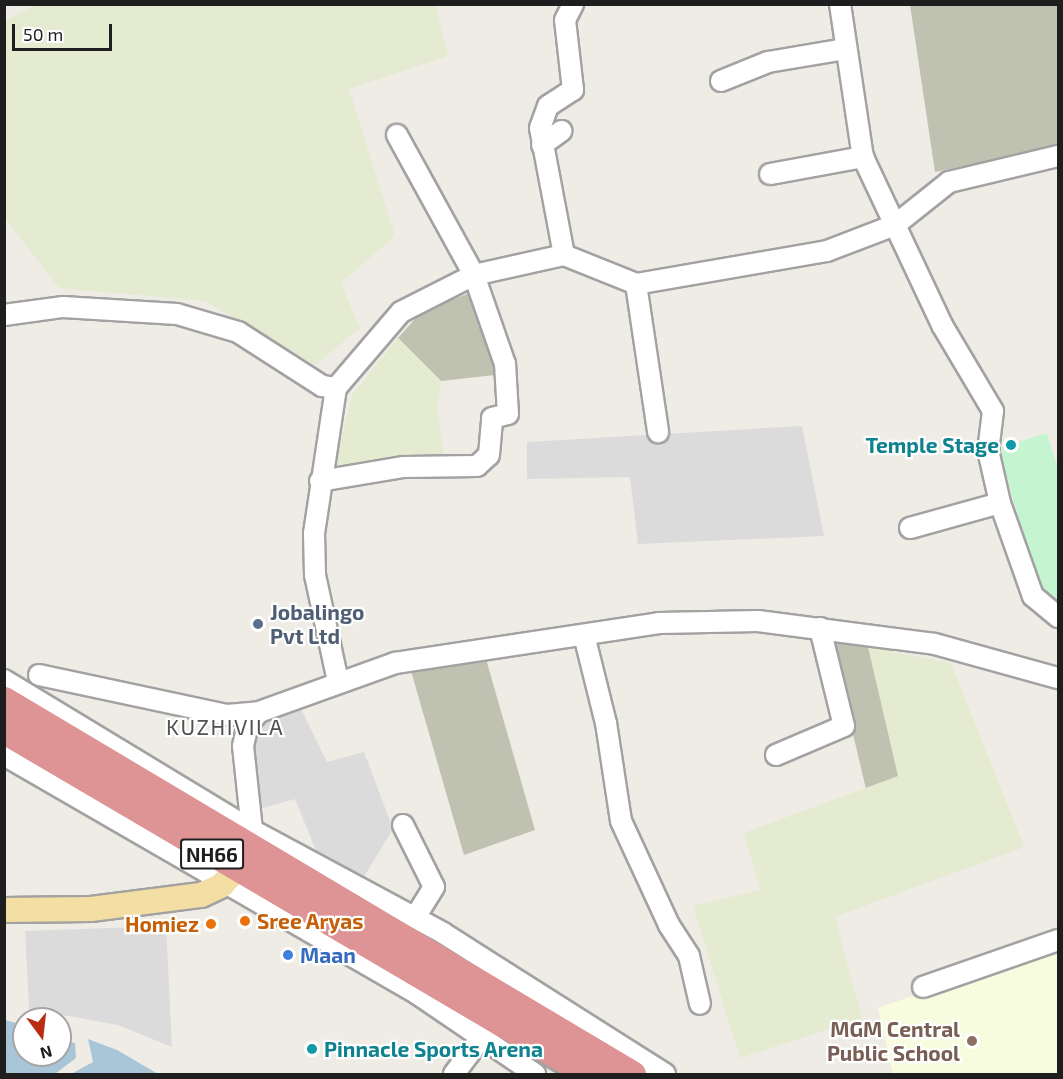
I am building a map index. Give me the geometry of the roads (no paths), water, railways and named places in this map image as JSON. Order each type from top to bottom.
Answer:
[{"type":"highway","name":"NH66","points":[[4,700],[241,859],[589,1074]]},
{"type":"highway","name":"NH66","points":[[4,730],[241,859],[431,950],[632,1074]]},
{"type":"main road","points":[[4,910],[160,903],[241,859]]},
{"type":"street","points":[[564,255],[542,145],[542,113],[573,90],[565,20],[573,4]]},
{"type":"street","points":[[840,4],[863,157],[942,325],[993,411],[988,450],[1000,503],[1033,596],[1059,617]]},
{"type":"street","points":[[722,81],[768,62],[846,49]]},
{"type":"street","points":[[542,145],[561,131]]},
{"type":"street","points":[[320,481],[404,467],[477,466],[489,455],[492,418],[508,414],[505,364],[474,275],[397,135]]},
{"type":"street","points":[[338,681],[315,574],[320,481],[336,388],[401,312],[474,275],[564,255],[636,284],[827,251],[895,225],[949,182],[1059,156]]},
{"type":"street","points":[[770,174],[863,157]]},
{"type":"street","points":[[636,284],[658,432]]},
{"type":"street","points":[[4,315],[63,307],[177,314],[238,332],[322,386],[336,388]]},
{"type":"street","points":[[910,528],[1000,503]]},
{"type":"street","points":[[39,675],[227,715],[259,712],[338,681],[395,663],[659,622],[758,621],[935,644],[1059,678]]},
{"type":"street","points":[[776,755],[844,726],[820,628]]},
{"type":"street","points":[[584,635],[606,723],[621,821],[669,925],[689,956],[700,1004]]},
{"type":"street","points":[[4,680],[416,993],[535,1074]]},
{"type":"street","points":[[241,859],[243,746],[248,723],[259,712]]},
{"type":"street","points":[[4,755],[241,859],[415,918],[665,1074]]},
{"type":"street","points":[[403,825],[434,886],[415,918]]},
{"type":"street","points":[[923,987],[1059,940]]},
{"type":"street","points":[[454,1074],[482,1038]]},
{"type":"water","points":[[5,1020],[12,1022],[12,1067],[64,1067],[55,1074],[5,1074]]},
{"type":"water","points":[[88,1039],[117,1050],[158,1074],[71,1074],[93,1062]]},
{"type":"water","points":[[72,1042],[75,1043],[76,1058],[72,1061]]},
{"type":"place","name":"Temple Stage","points":[[1011,445]]},
{"type":"place","name":"Jobalingo Pvt Ltd","points":[[258,624]]},
{"type":"place","name":"Sree Aryas","points":[[245,921]]},
{"type":"place","name":"Homiez","points":[[211,924]]},
{"type":"place","name":"Maan","points":[[288,955]]},
{"type":"place","name":"MGM Central Public School","points":[[972,1041]]},
{"type":"place","name":"Pinnacle Sports Arena","points":[[312,1049]]},
{"type":"district","name":"KUZHIVILA","points":[[225,727]]}]
